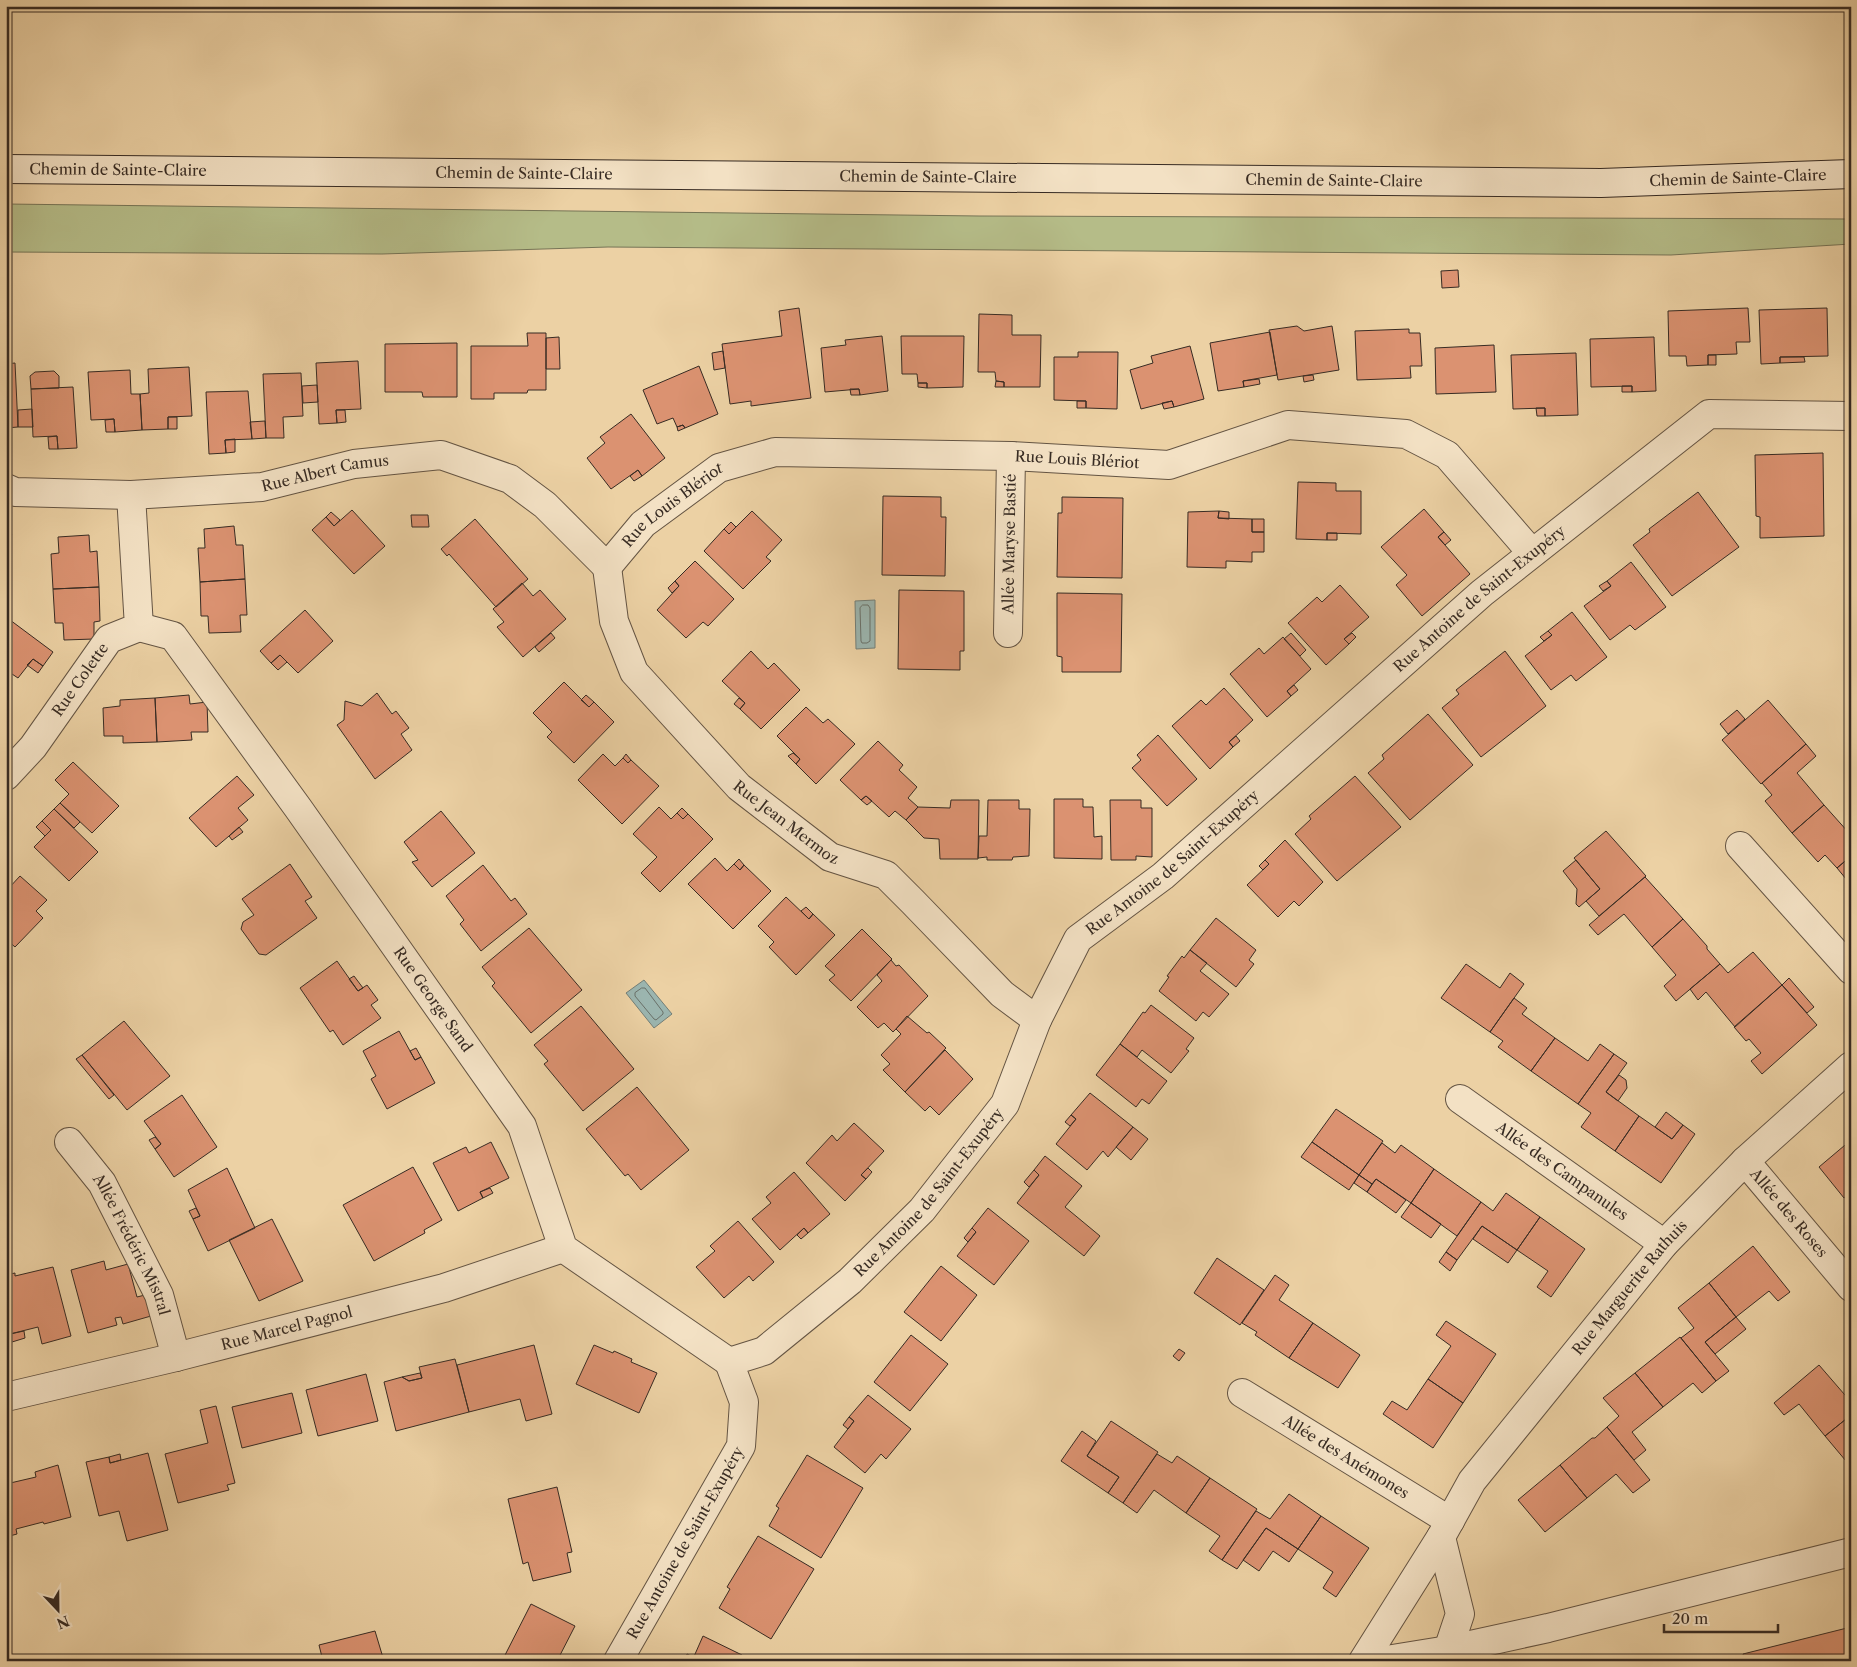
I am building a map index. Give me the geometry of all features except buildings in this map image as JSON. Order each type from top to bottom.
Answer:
[{"type":"street","name":"Chemin de Sainte-Claire","points":[[6,169],[1601,183],[1851,174]]},
{"type":"street","name":"Rue Antoine de Saint-Exupéry","points":[[618,1661],[741,1446],[744,1402],[729,1362],[764,1351],[850,1282],[922,1210],[1006,1104],[1037,1020],[1078,939],[1163,876],[1482,593],[1709,414],[1851,416]]},
{"type":"street","name":"Rue Louis Blériot","points":[[607,567],[643,524],[719,468],[776,452],[1011,456],[1169,465],[1288,424],[1406,434],[1447,455],[1532,553]]},
{"type":"street","name":"Rue Albert Camus","points":[[6,488],[15,492],[132,495],[262,487],[354,464],[441,454],[510,479],[545,505],[607,567]]},
{"type":"street","name":"Allée Maryse Bastié","points":[[1008,633],[1011,456]]},
{"type":"street","points":[[132,495],[139,627]]},
{"type":"street","name":"Rue Jean Mermoz","points":[[607,567],[614,621],[634,672],[739,787],[830,857],[886,875],[1002,994],[1037,1020]]},
{"type":"street","name":"Rue Colette","points":[[6,776],[33,747],[109,639],[139,627]]},
{"type":"street","name":"Rue George Sand","points":[[139,627],[173,636],[298,808],[522,1126],[563,1248]]},
{"type":"street","points":[[1740,846],[1851,970]]},
{"type":"street","name":"Rue Marguerite Rathuis","points":[[1363,1661],[1445,1529],[1472,1481],[1664,1244],[1745,1161],[1851,1066]]},
{"type":"street","name":"Allée des Campanules","points":[[1460,1099],[1664,1244]]},
{"type":"street","name":"Allée Frédéric Mistral","points":[[70,1142],[102,1183],[159,1295],[176,1357]]},
{"type":"street","name":"Allée des Roses","points":[[1745,1161],[1851,1287]]},
{"type":"street","points":[[563,1248],[729,1362]]},
{"type":"street","name":"Rue Marcel Pagnol","points":[[6,1398],[176,1357],[444,1288],[563,1248]]},
{"type":"street","name":"Allée des Anémones","points":[[1242,1393],[1445,1529]]},
{"type":"street","points":[[1441,1655],[1460,1614],[1445,1529]]},
{"type":"street","points":[[1380,1661],[1441,1655],[1851,1552]]},
{"type":"green space","points":[[6,204],[979,216],[1851,219],[1851,244],[1671,255],[608,247],[382,254],[6,252]]},
{"type":"water","points":[[875,600],[875,648],[856,649],[855,601]]},
{"type":"water","points":[[644,980],[672,1014],[654,1028],[626,993]]}]
